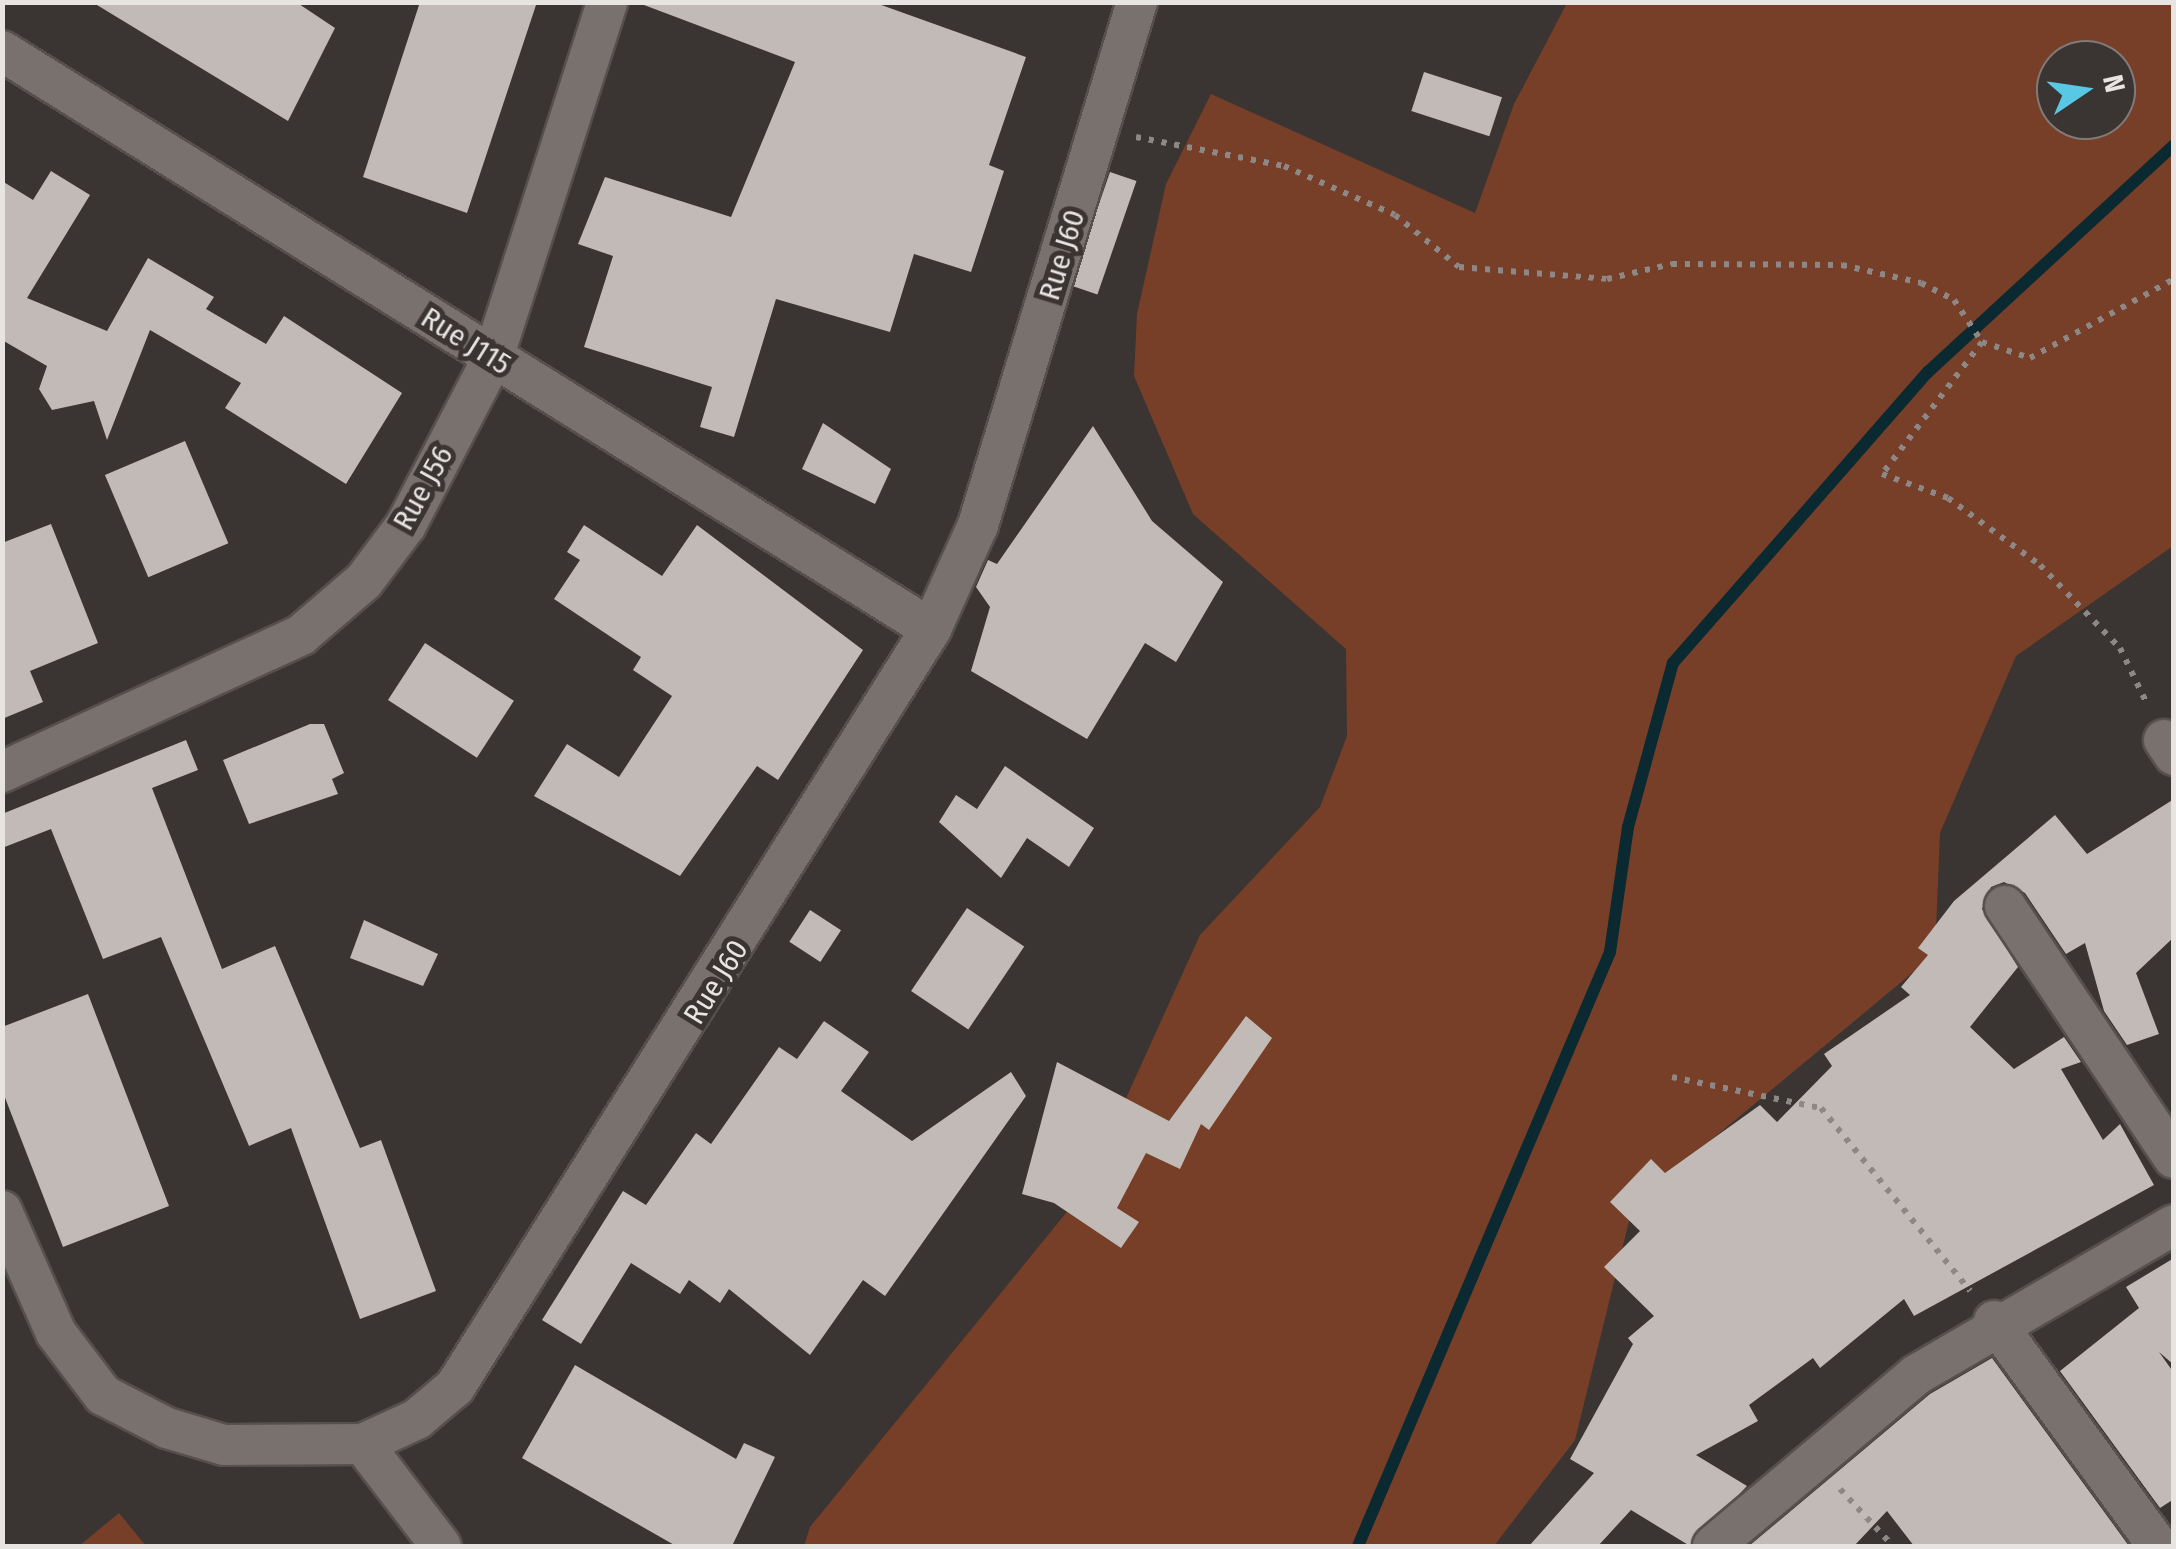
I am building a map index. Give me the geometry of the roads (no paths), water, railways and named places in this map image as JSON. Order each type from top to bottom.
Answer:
[{"type":"street","name":"Rue J56","points":[[2,772],[301,635],[364,581],[406,525],[493,358],[606,2]]},
{"type":"street","name":"Rue J60","points":[[2,1211],[56,1333],[103,1394],[224,1445],[363,1444],[417,1419],[455,1388],[517,1298],[931,629],[978,525],[1137,2]]},
{"type":"street","name":"Rue J115","points":[[2,51],[931,629]]},
{"type":"street","points":[[2004,906],[2174,1158]]},
{"type":"street","points":[[1713,1546],[1811,1458],[1994,1321],[2174,1224]]},
{"type":"street","points":[[1994,1321],[2158,1546]]},
{"type":"street","points":[[363,1444],[441,1546]]},
{"type":"waterway","points":[[1358,1546],[1610,952],[1628,827],[1673,663],[1928,372],[2174,145]]}]
